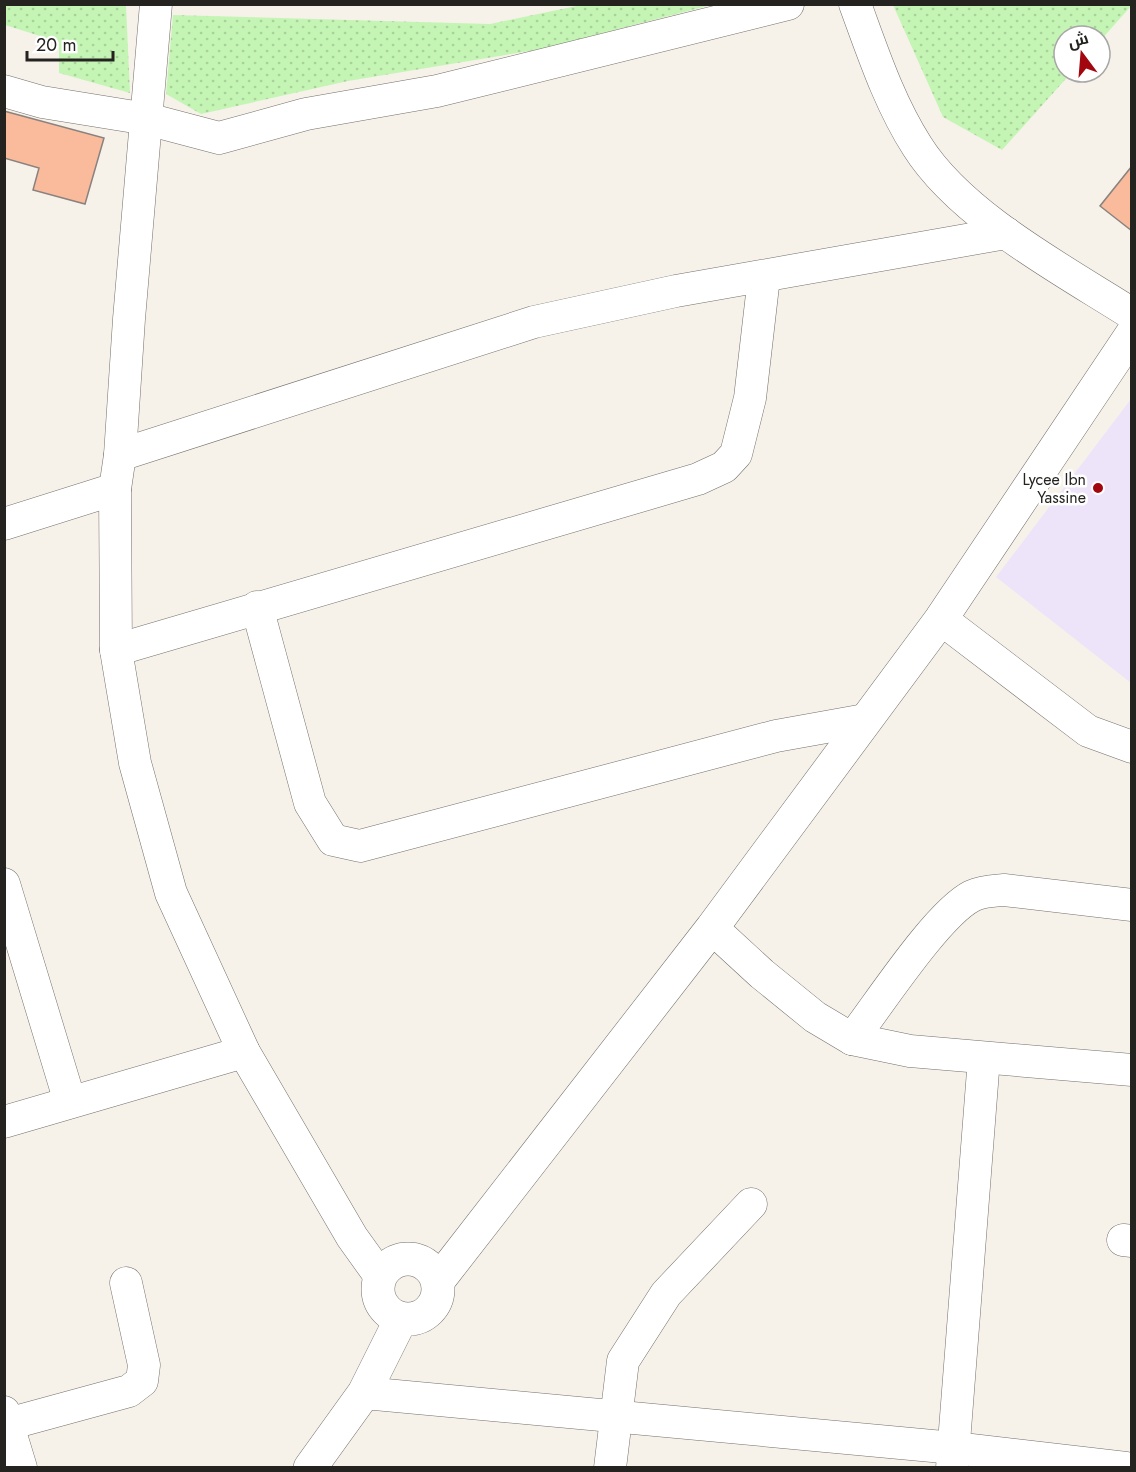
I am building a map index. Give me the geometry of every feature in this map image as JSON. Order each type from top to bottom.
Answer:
[{"type":"street","points":[[156,4],[129,319],[120,455],[115,489],[116,650],[135,763],[171,892],[244,1052],[352,1237],[380,1276]]},
{"type":"street","points":[[4,91],[42,102],[147,119],[219,138],[306,114],[437,91],[788,4]]},
{"type":"street","points":[[855,4],[887,92],[918,148],[948,184],[1006,233],[1131,314]]},
{"type":"street","points":[[120,455],[534,322],[676,291],[764,278],[1006,233]]},
{"type":"street","points":[[116,650],[698,479],[724,467],[736,454],[750,398],[764,278]]},
{"type":"street","points":[[438,1281],[712,928],[941,619],[1131,334]]},
{"type":"street","points":[[4,524],[115,489]]},
{"type":"street","points":[[257,607],[310,803],[333,840],[360,846],[776,736],[865,720]]},
{"type":"street","points":[[941,619],[1089,731],[1131,747]]},
{"type":"street","points":[[4,884],[70,1102]]},
{"type":"street","points":[[852,1039],[946,916],[971,897],[987,891],[1004,890],[1131,905]]},
{"type":"street","points":[[712,928],[762,974],[816,1017],[852,1039],[910,1051],[1131,1070]]},
{"type":"street","points":[[4,1122],[244,1052]]},
{"type":"street","points":[[953,1458],[984,1058]]},
{"type":"street","points":[[610,1467],[623,1361],[666,1294],[751,1204]]},
{"type":"street","points":[[403,1259],[418,1260],[430,1268],[438,1281],[438,1296],[430,1310],[417,1319],[401,1319],[388,1313],[380,1303],[377,1289],[380,1276],[389,1264],[403,1259]]},
{"type":"street","points":[[21,1467],[6,1418],[129,1391],[142,1381],[144,1365],[126,1283]]},
{"type":"street","points":[[310,1467],[364,1393],[401,1319]]},
{"type":"street","points":[[364,1393],[616,1416],[953,1458],[1126,1467]]},
{"type":"shaded area","name":"Lycee Ibn Yassine","points":[[1131,399],[1131,683],[996,577]]},
{"type":"green space","points":[[5,4],[126,5],[130,93],[59,73],[59,42],[5,25]]},
{"type":"green space","points":[[586,4],[711,5],[541,49],[348,81],[201,114],[166,94],[173,15],[490,24]]},
{"type":"green space","points":[[893,5],[1132,5],[1112,28],[1112,24],[1052,24],[1052,84],[1061,84],[1002,150],[943,117]]},
{"type":"building","points":[[4,111],[104,138],[85,204],[33,190],[39,168],[4,158]]},
{"type":"building","points":[[1132,166],[1132,231],[1100,206]]},
{"type":"place","name":"Lycee Ibn Yassine","points":[[1098,488]]}]
